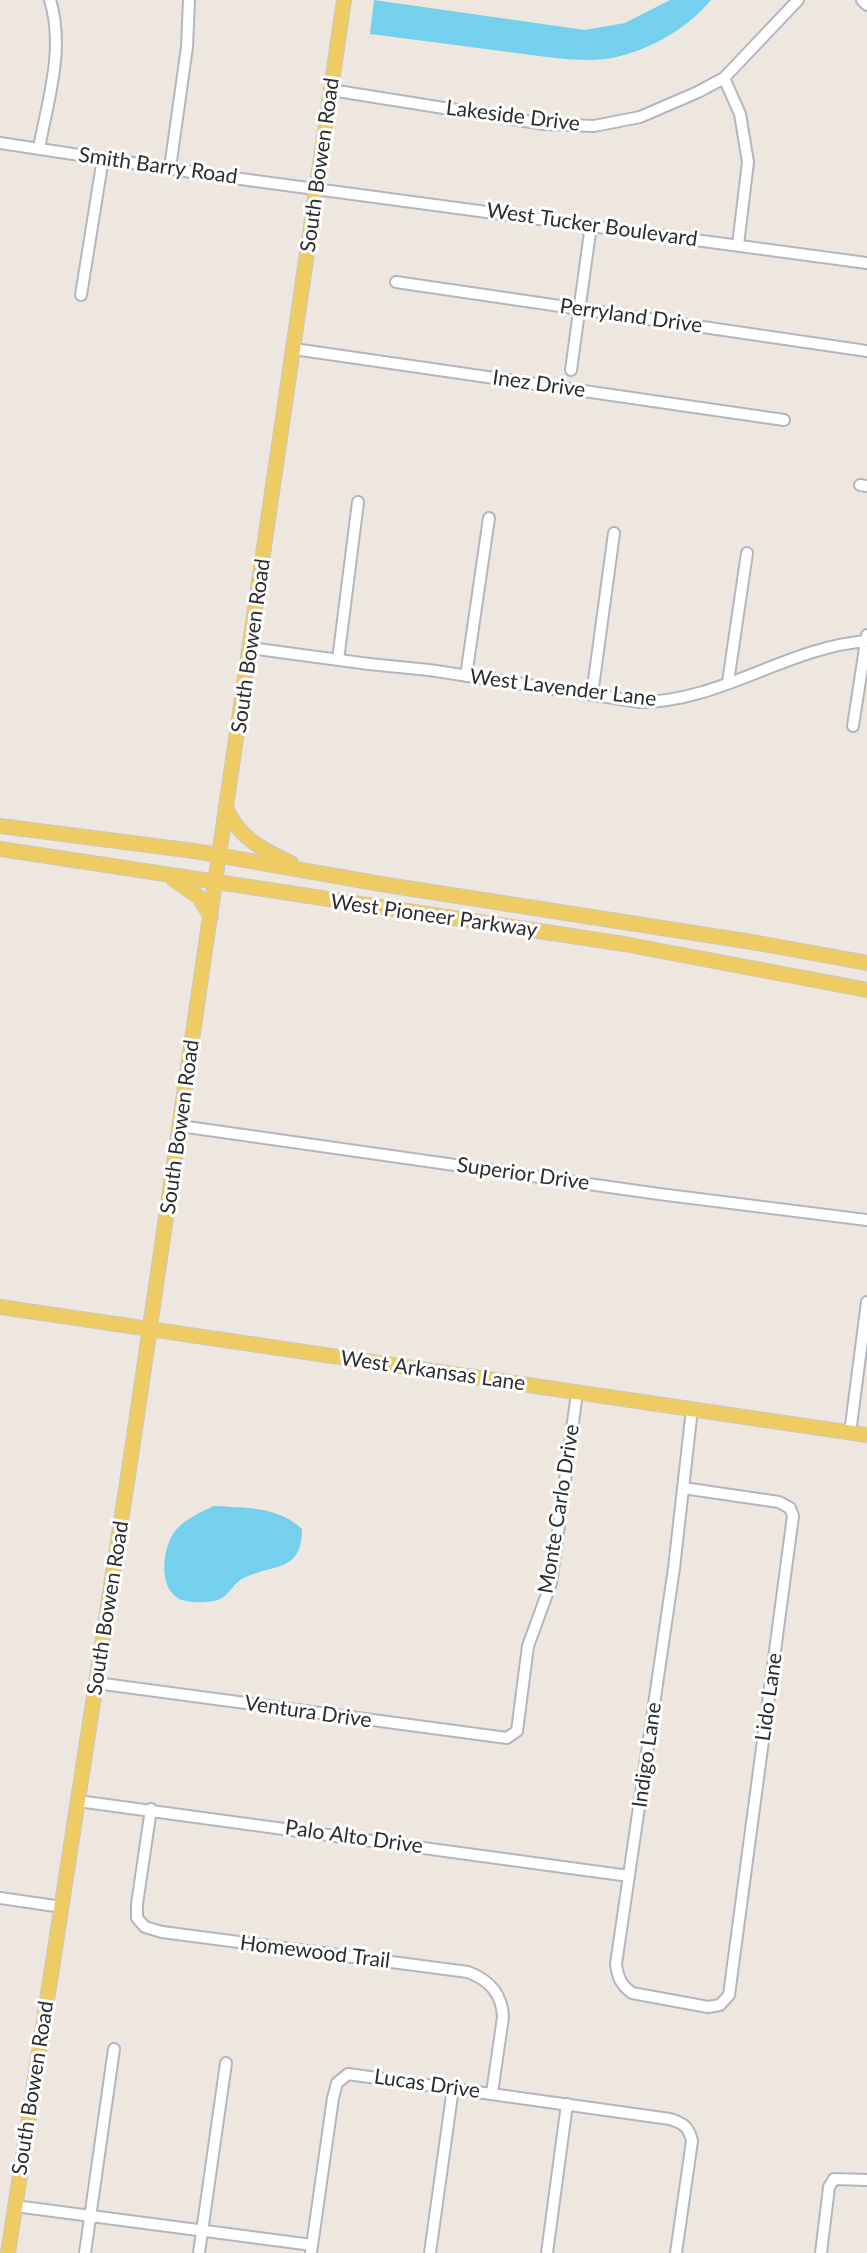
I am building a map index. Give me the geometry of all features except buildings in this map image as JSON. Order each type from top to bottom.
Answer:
[{"type":"main road","name":"South Bowen Road","points":[[8,2253],[150,1329],[344,0]]},
{"type":"main road","points":[[227,810],[238,832],[249,841],[307,871]]},
{"type":"main road","name":"West Pioneer Parkway","points":[[0,826],[220,856],[758,943],[867,963]]},
{"type":"main road","name":"West Pioneer Parkway","points":[[0,849],[647,948],[867,990]]},
{"type":"main road","points":[[158,874],[183,884],[199,897],[211,917]]},
{"type":"main road","points":[[500,926],[509,903]]},
{"type":"main road","name":"West Arkansas Lane","points":[[0,1306],[867,1435]]},
{"type":"street","points":[[39,148],[58,32],[51,0]]},
{"type":"street","points":[[170,168],[187,47],[189,0]]},
{"type":"street","name":"Lakeside Drive","points":[[331,90],[544,124],[594,126],[640,117],[724,78],[798,0]]},
{"type":"street","points":[[862,0],[867,5]]},
{"type":"street","points":[[724,78],[740,114],[748,162],[738,245]]},
{"type":"street","name":"Smith Barry Road","points":[[0,143],[317,187]]},
{"type":"street","points":[[81,295],[104,158]]},
{"type":"street","name":"West Tucker Boulevard","points":[[317,187],[867,263]]},
{"type":"street","points":[[571,370],[591,225]]},
{"type":"street","name":"Perryland Drive","points":[[396,282],[867,351]]},
{"type":"street","name":"Inez Drive","points":[[294,349],[784,420]]},
{"type":"street","points":[[338,660],[358,501]]},
{"type":"street","points":[[466,676],[489,518]]},
{"type":"street","points":[[592,695],[614,533]]},
{"type":"street","points":[[728,682],[747,553]]},
{"type":"street","points":[[853,726],[867,639]]},
{"type":"street","name":"West Lavender Lane","points":[[250,648],[658,702],[700,693],[822,648],[867,639]]},
{"type":"street","name":"Superior Drive","points":[[180,1126],[649,1192],[867,1220]]},
{"type":"street","points":[[850,1433],[867,1302]]},
{"type":"street","name":"Monte Carlo Drive","points":[[517,1731],[528,1646],[551,1583],[577,1393]]},
{"type":"street","name":"Indigo Lane","points":[[692,1409],[616,1965],[617,1976],[624,1987],[632,1993],[708,2007],[720,2005],[729,1995]]},
{"type":"street","name":"Lido Lane","points":[[683,1488],[779,1502],[790,1508],[793,1516],[729,1995]]},
{"type":"street","name":"Ventura Drive","points":[[96,1683],[492,1737],[507,1738],[517,1731]]},
{"type":"street","name":"Palo Alto Drive","points":[[78,1801],[151,1809],[629,1876]]},
{"type":"street","name":"Homewood Trail","points":[[151,1809],[137,1904],[137,1918],[145,1927],[468,1972],[482,1977],[494,1988],[503,2006],[504,2017],[492,2093]]},
{"type":"street","points":[[0,1898],[62,1907]]},
{"type":"street","points":[[85,2253],[114,2049]]},
{"type":"street","points":[[199,2253],[226,2063]]},
{"type":"street","name":"Lucas Drive","points":[[312,2249],[337,2083],[348,2074],[670,2118],[687,2127],[692,2141],[676,2253]]},
{"type":"street","points":[[430,2253],[453,2088]]},
{"type":"street","points":[[547,2253],[567,2104]]},
{"type":"street","points":[[821,2253],[829,2187],[834,2179],[867,2180]]},
{"type":"street","points":[[15,2206],[202,2231],[312,2249]]},
{"type":"water","points":[[374,0],[585,30],[625,23],[670,0],[711,0],[687,23],[658,42],[625,55],[592,60],[546,57],[370,34]]},
{"type":"water","points":[[214,1506],[249,1508],[282,1516],[293,1521],[302,1529],[301,1543],[297,1554],[291,1560],[242,1579],[222,1598],[204,1602],[186,1601],[170,1591],[166,1583],[164,1562],[166,1552],[173,1534],[181,1525],[191,1517]]}]
